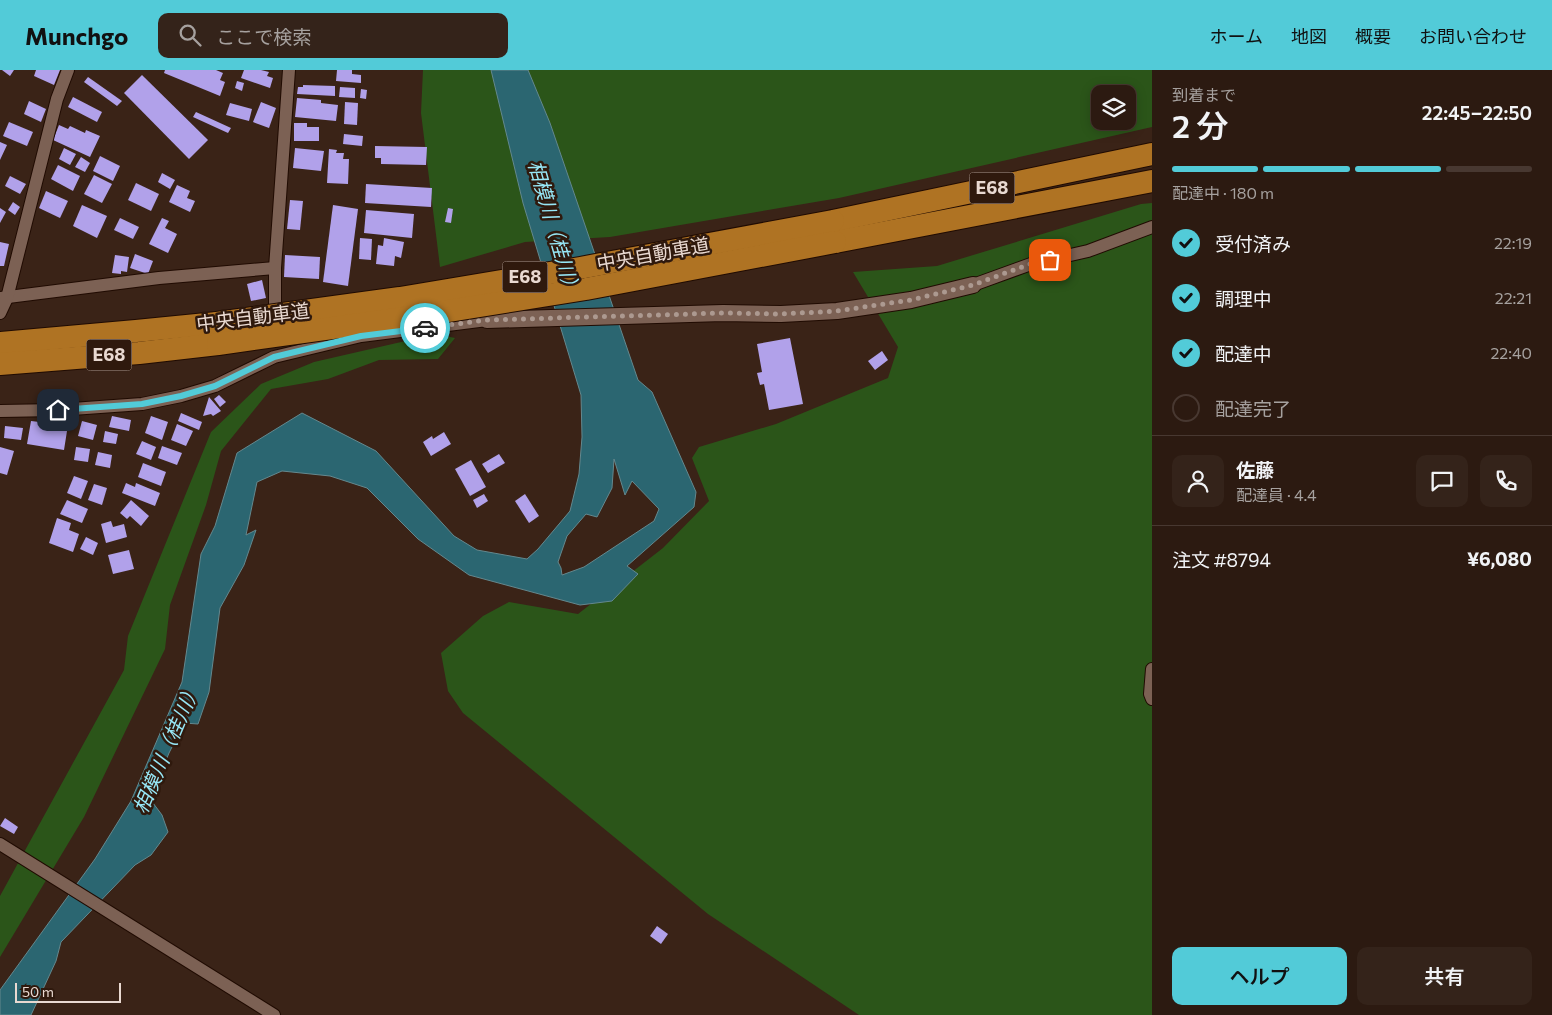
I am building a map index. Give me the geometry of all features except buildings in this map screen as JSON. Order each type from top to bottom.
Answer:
[{"type":"highway","name":"中央自動車道","points":[[0,343],[136,331],[217,333],[404,318],[586,289],[834,232],[1152,154]]},
{"type":"highway","name":"中央自動車道","points":[[834,232],[1152,181]]},
{"type":"highway","name":"中央自動車道","points":[[0,364],[139,353],[217,333]]},
{"type":"street","points":[[0,313],[57,99],[68,70]]},
{"type":"street","points":[[274,357],[275,268],[289,70]]},
{"type":"street","points":[[0,411],[58,410],[142,404],[181,396],[215,386],[274,357],[361,336],[487,320],[724,313],[781,314],[837,311],[911,300],[973,285],[1030,264],[1088,251],[1152,228]]},
{"type":"street","points":[[4,298],[159,278],[275,268]]},
{"type":"street","points":[[1152,669],[1150,694],[1152,699]]},
{"type":"street","points":[[0,844],[274,1015]]},
{"type":"green space","points":[[423,70],[1152,70],[1152,127],[839,198],[610,237],[525,242],[440,267],[421,113]]},
{"type":"green space","points":[[1152,203],[1152,1015],[859,1015],[708,914],[463,713],[448,691],[441,653],[483,616],[509,602],[578,614],[663,548],[709,501],[692,458],[699,447],[776,424],[888,378],[898,347],[853,272],[937,266],[1141,204]]},
{"type":"green space","points":[[436,334],[455,338],[438,359],[379,360],[328,379],[271,389],[221,451],[206,505],[170,605],[165,649],[84,817],[0,957],[0,896],[124,670],[128,636],[211,432],[261,384],[314,362]]},
{"type":"water","name":"相模川（桂川）","points":[[491,70],[528,70],[550,123],[638,380],[652,392],[696,492],[694,507],[627,566],[638,574],[612,601],[580,605],[469,575],[418,539],[367,488],[330,476],[282,471],[257,482],[246,535],[256,530],[244,565],[220,608],[209,692],[198,724],[184,723],[150,799],[162,815],[168,832],[151,855],[135,865],[61,942],[56,961],[31,1015],[0,1015],[0,990],[95,859],[131,801],[182,682],[201,554],[215,526],[237,453],[302,413],[376,451],[454,536],[477,550],[527,559],[538,549],[570,511],[579,474],[582,437],[581,395],[523,203]],"holes":[[[614,459],[625,495],[632,481],[659,509],[654,521],[584,567],[562,575],[558,562],[567,536],[586,514],[597,517],[612,488]]]},
{"type":"way so far","points":[[425,328],[487,320],[724,313],[781,314],[837,311],[911,300],[973,285],[1030,264],[1050,260]]},
{"type":"route","points":[[58,410],[142,404],[181,396],[215,386],[274,357],[361,336],[425,328]]}]
